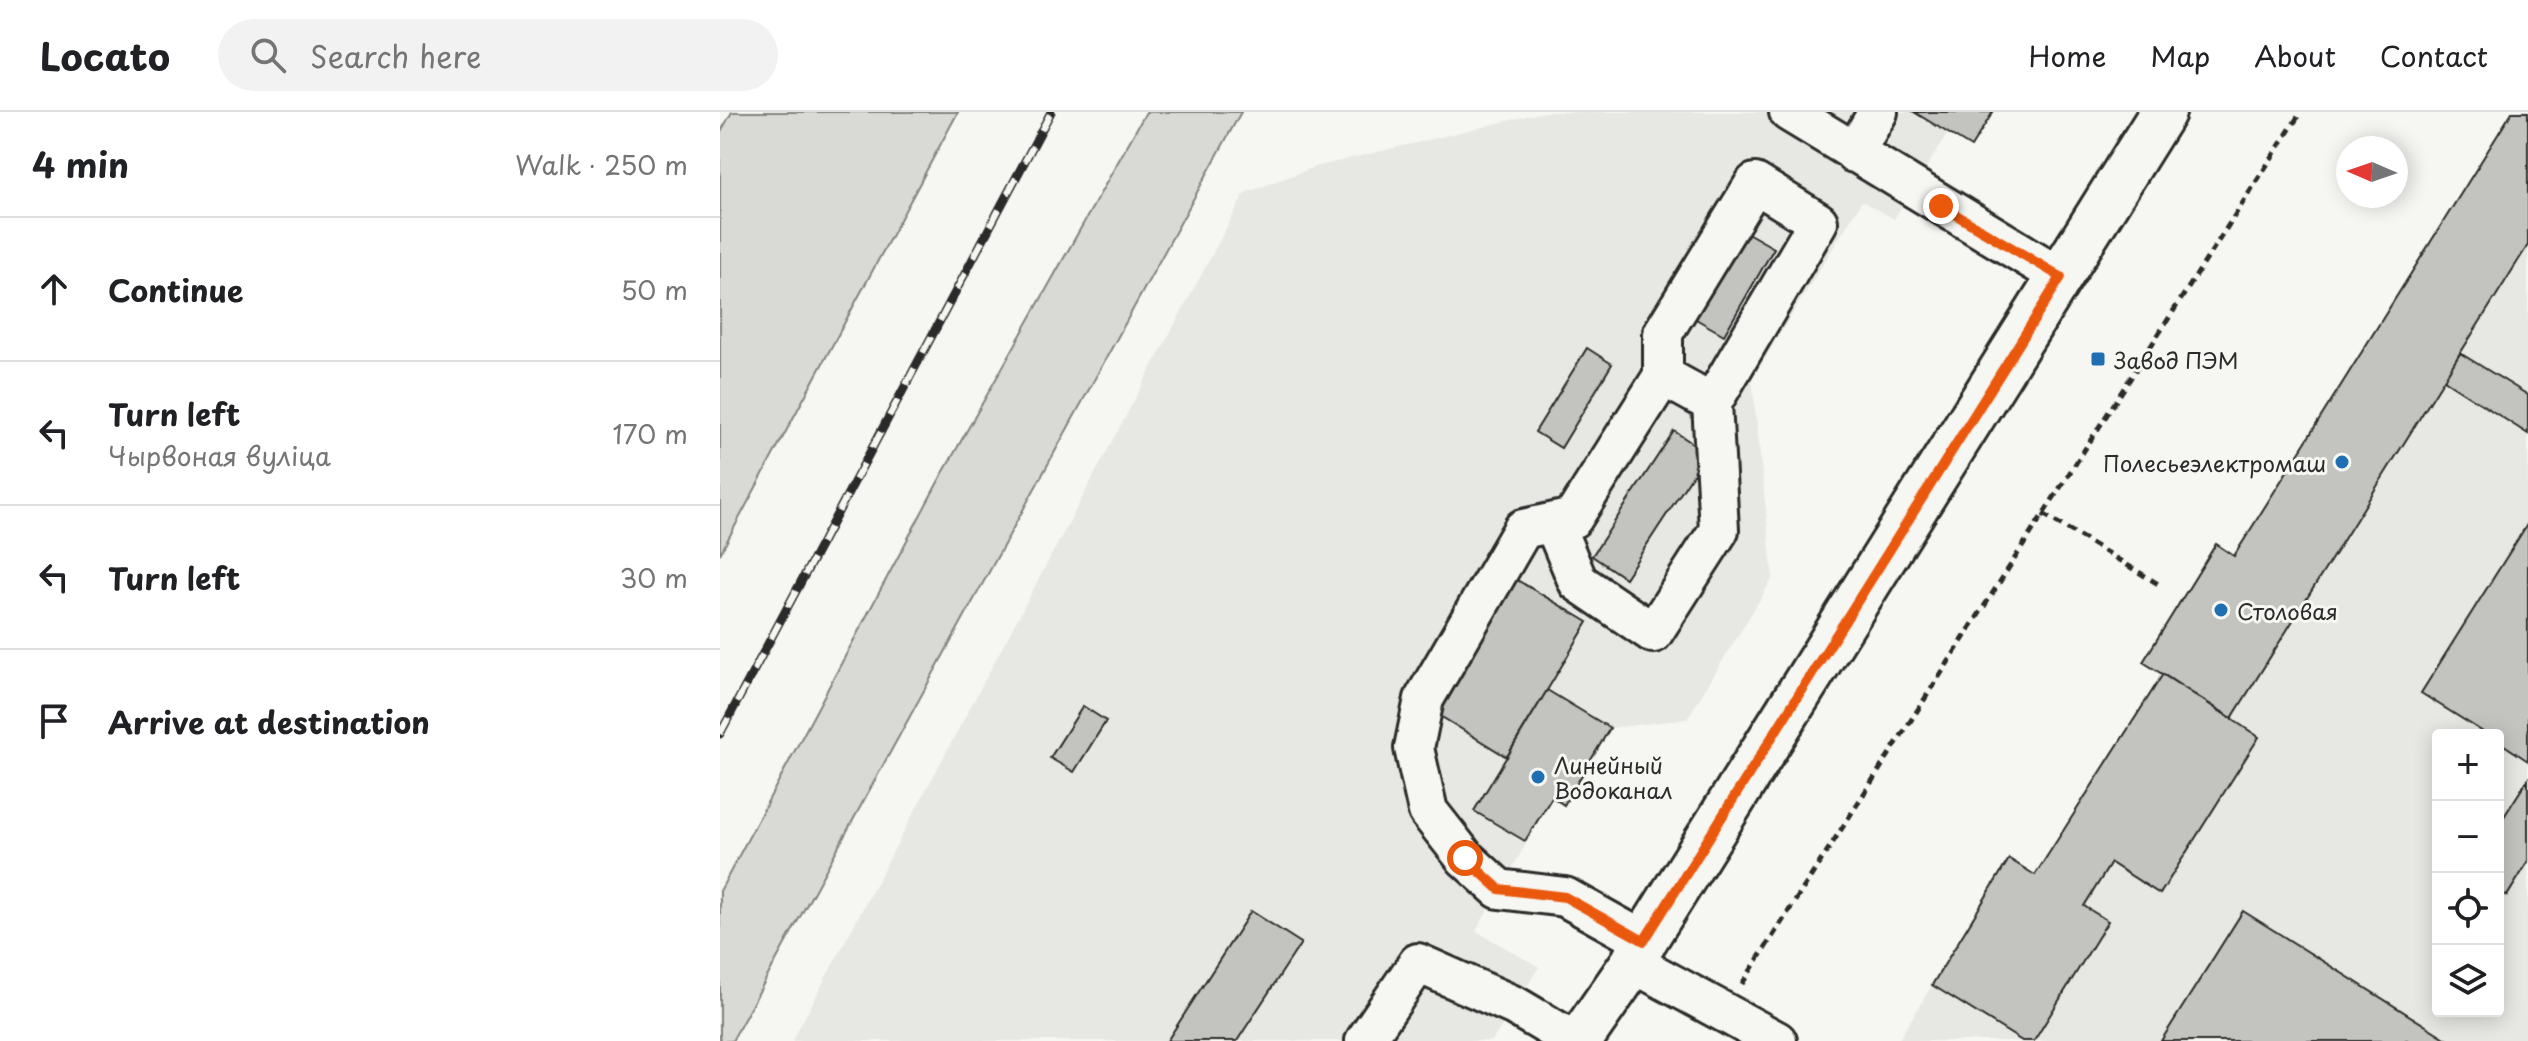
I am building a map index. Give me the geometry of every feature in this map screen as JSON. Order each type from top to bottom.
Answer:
[{"type":"main road","points":[[1577,1041],[1638,952],[2163,112]]},
{"type":"lane","points":[[1789,112],[2061,277]]},
{"type":"lane","points":[[1854,153],[1878,112]]},
{"type":"lane","points":[[1554,524],[1578,582],[1653,633],[1719,530],[1712,403],[1818,222],[1755,183],[1663,333],[1663,376],[1573,518],[1523,529],[1424,699],[1414,748],[1428,811],[1465,858],[1499,889],[1565,897],[1724,1012],[1777,1041]]},
{"type":"lane","points":[[1663,376],[1712,403]]},
{"type":"lane","points":[[1365,1041],[1418,963],[1515,1006],[1577,1041]]},
{"type":"path","points":[[1724,1012],[2301,112]]},
{"type":"path","points":[[2043,514],[2160,585]]},
{"type":"shaded area","points":[[732,112],[958,112],[720,554],[720,133]]},
{"type":"shaded area","points":[[1146,112],[1241,112],[732,1041],[720,1041],[720,891],[938,482]]},
{"type":"shaded area","points":[[1544,112],[1993,112],[1971,147],[1948,133],[1894,219],[1862,201],[1752,379],[1773,578],[1687,719],[1610,728],[1564,805],[1552,798],[1476,931],[1539,967],[1492,1041],[792,1041],[1245,193],[1315,167]]},
{"type":"shaded area","points":[[2512,112],[2528,112],[2528,1041],[1898,1041],[2009,859],[2035,875],[2163,675],[2143,662],[2216,544],[2234,555]]},
{"type":"building","points":[[1914,112],[1993,112],[1971,147]]},
{"type":"building","name":"Полесьеэлектромаш","points":[[2512,112],[2528,112],[2528,245],[2232,718],[2143,662],[2216,544],[2234,556]]},
{"type":"building","points":[[1744,231],[1774,248],[1724,335],[1694,318]]},
{"type":"building","points":[[1587,348],[1612,364],[1561,448],[1535,432]]},
{"type":"building","points":[[2460,353],[2528,395],[2528,434],[2444,380]]},
{"type":"building","points":[[1674,431],[1707,453],[1625,578],[1592,556]]},
{"type":"building","points":[[2528,523],[2528,761],[2504,745],[2504,729],[2478,729],[2421,693]]},
{"type":"building","points":[[1512,577],[1588,622],[1507,757],[1432,711]]},
{"type":"building","points":[[2163,674],[2259,737],[2160,894],[2111,863],[2084,906],[2108,921],[2034,1041],[2022,1041],[1932,985],[2009,859],[2035,875]]},
{"type":"building","name":"Линейный Водоканал","points":[[1547,690],[1610,728],[1564,805],[1552,797],[1525,841],[1474,811]]},
{"type":"building","points":[[1083,706],[1106,721],[1074,772],[1050,758]]},
{"type":"building","points":[[2528,779],[2528,862],[2507,896],[2504,894],[2504,817]]},
{"type":"building","points":[[1251,911],[1301,943],[1237,1041],[1167,1041]]},
{"type":"building","points":[[2243,911],[2450,1041],[2161,1041]]},
{"type":"railway","points":[[720,734],[1051,112]]},
{"type":"place","name":"Завод ПЭМ","points":[[2098,359]]},
{"type":"place","name":"Полесьеэлектромаш","points":[[2342,462]]},
{"type":"place","name":"Столовая","points":[[2221,610]]},
{"type":"place","name":"Линейный Водоканал","points":[[1538,777]]},
{"type":"route","points":[[1465,858],[1499,889],[1565,897],[1644,941],[2061,277],[1941,206]]}]
